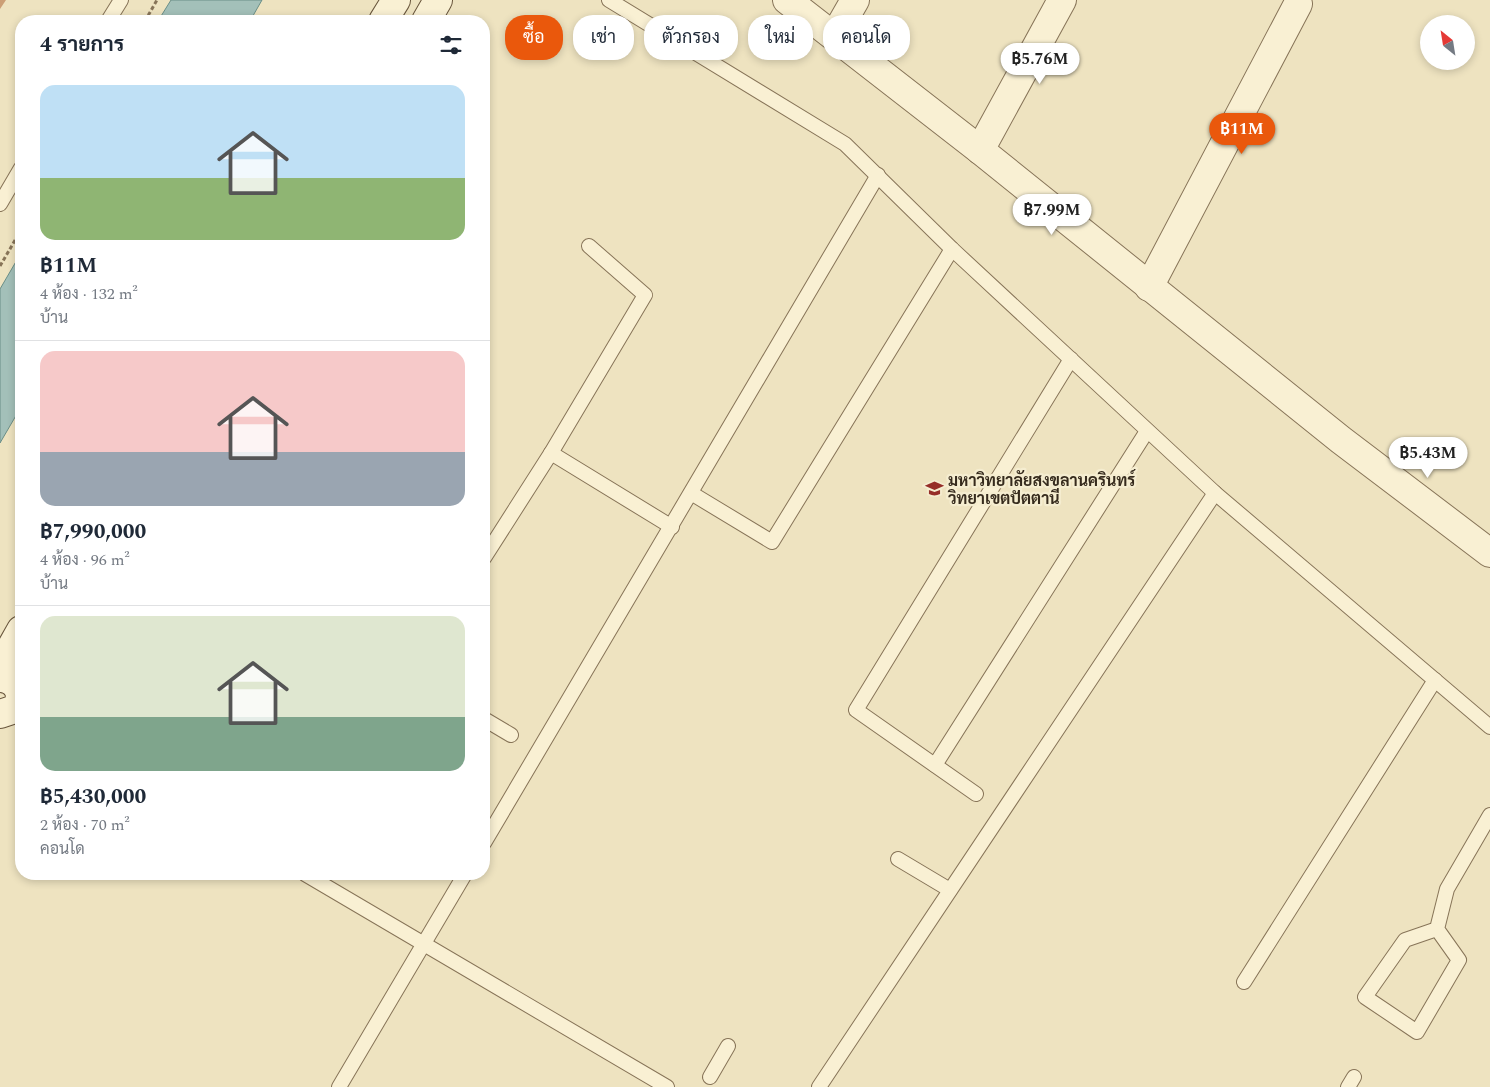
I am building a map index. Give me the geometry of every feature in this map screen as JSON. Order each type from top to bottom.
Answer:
[{"type":"street","points":[[387,15],[396,0]]},
{"type":"street","points":[[429,15],[438,0]]},
{"type":"street","points":[[788,0],[823,26]]},
{"type":"street","points":[[846,15],[855,0]]},
{"type":"street","points":[[980,150],[1062,0]]},
{"type":"street","points":[[1149,286],[1298,4]]},
{"type":"street","points":[[867,60],[1341,440],[1490,553]]},
{"type":"street","points":[[0,667],[15,641]]},
{"type":"lane","points":[[112,15],[121,0]]},
{"type":"lane","points":[[609,0],[846,144],[952,249],[1215,493],[1490,727]]},
{"type":"lane","points":[[490,832],[672,527],[878,175]]},
{"type":"lane","points":[[0,204],[15,178]]},
{"type":"lane","points":[[490,549],[551,453],[645,295],[589,246]]},
{"type":"lane","points":[[691,493],[772,542],[952,249]]},
{"type":"lane","points":[[976,794],[856,710],[1071,359]]},
{"type":"lane","points":[[935,765],[1147,431]]},
{"type":"lane","points":[[551,453],[672,527]]},
{"type":"lane","points":[[819,1087],[1215,493]]},
{"type":"lane","points":[[1244,982],[1435,680]]},
{"type":"lane","points":[[490,723],[510,735]]},
{"type":"lane","points":[[1437,929],[1405,940],[1365,998],[1417,1032],[1459,960],[1437,929],[1447,888],[1490,815]]},
{"type":"lane","points":[[898,859],[950,890]]},
{"type":"lane","points":[[315,880],[667,1087]]},
{"type":"lane","points":[[339,1087],[461,880]]},
{"type":"lane","points":[[710,1077],[728,1046]]},
{"type":"path","points":[[148,15],[157,0]]},
{"type":"path","points":[[0,266],[15,240]]},
{"type":"water","points":[[171,0],[262,0],[253,15],[162,15]]},
{"type":"water","points":[[15,263],[15,417],[0,443],[0,289]]},
{"type":"building","points":[[0,0],[6,0],[0,9]]},
{"type":"place","name":"มหาวิทยาลัยสงขลานครินทร์ วิทยาเขตปัตตานี","points":[[934,489]]}]
